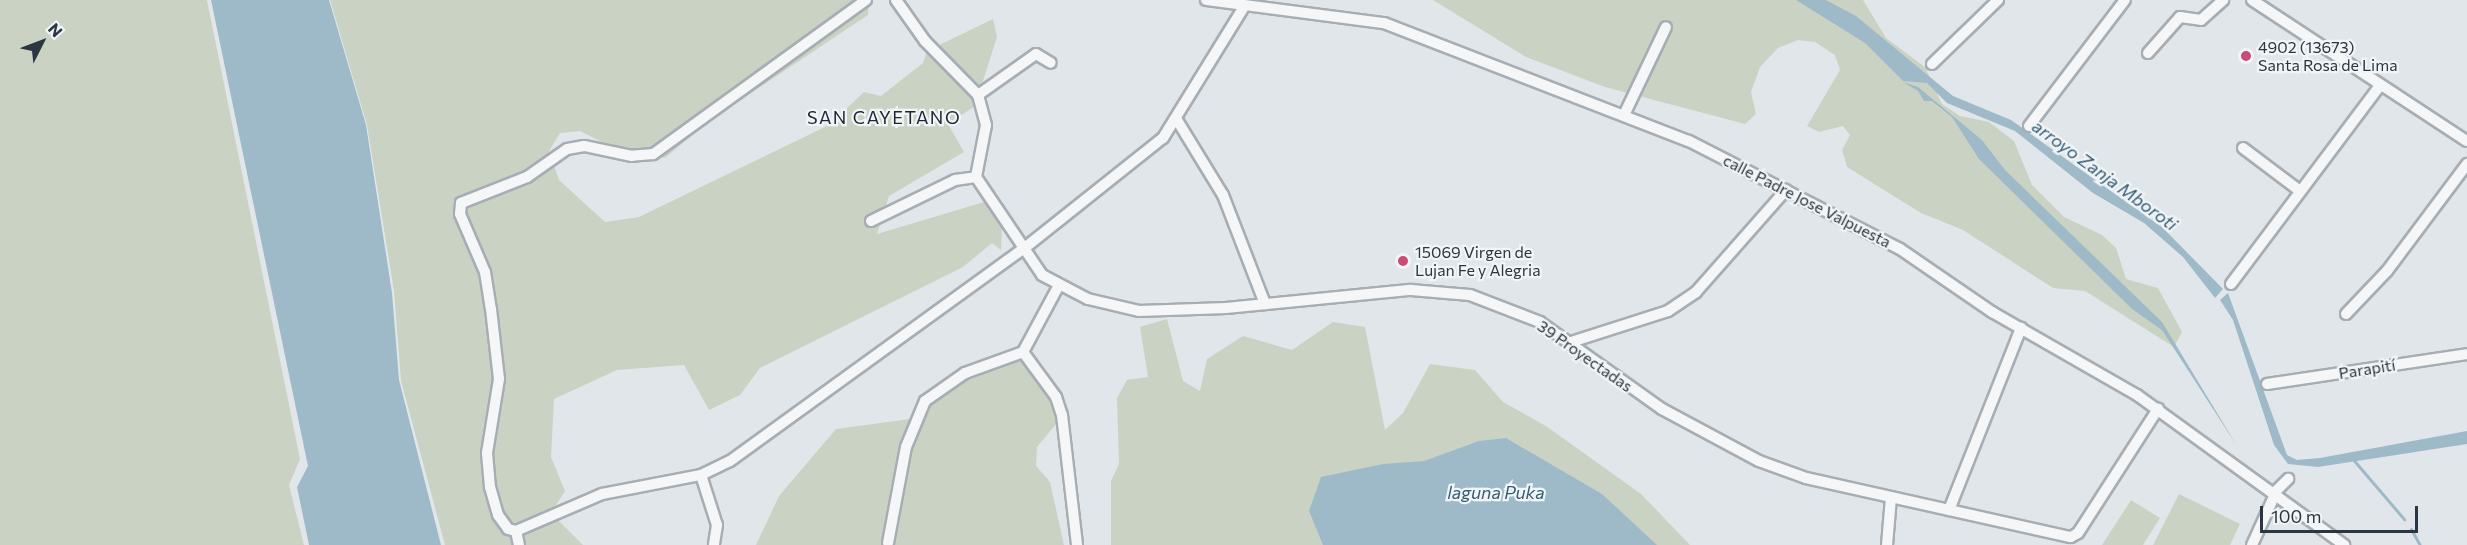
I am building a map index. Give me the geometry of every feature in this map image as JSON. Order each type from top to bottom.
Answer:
[{"type":"street","points":[[866,0],[653,154],[632,156],[584,146],[567,149],[520,181],[461,203],[460,214],[485,272],[499,379],[487,453],[490,487],[502,525],[516,531],[602,494],[701,475],[730,461],[1022,250],[1163,138],[1177,120],[1244,7]]},
{"type":"street","points":[[871,220],[955,180],[976,177],[986,125],[978,95],[925,41],[896,0]]},
{"type":"street","name":"calle Padre Jose Valpuesta","points":[[1206,0],[1244,7],[1384,23],[1625,113],[1786,190],[1900,249],[2021,328],[2158,409],[2274,497],[2344,545]]},
{"type":"street","points":[[1932,64],[1998,0]]},
{"type":"street","points":[[2029,126],[2125,0]]},
{"type":"street","points":[[2148,52],[2180,17],[2201,20],[2223,0]]},
{"type":"street","points":[[2252,0],[2379,87],[2467,141]]},
{"type":"street","points":[[1625,113],[1666,27]]},
{"type":"street","points":[[978,95],[1036,54],[1051,63]]},
{"type":"street","points":[[2231,284],[2379,87]]},
{"type":"street","points":[[1177,120],[1228,206],[1265,304]]},
{"type":"street","points":[[2243,148],[2300,191]]},
{"type":"street","points":[[2346,314],[2387,271],[2467,164]]},
{"type":"street","name":"39 Proyectadas","points":[[976,177],[1032,267],[1059,285],[1098,302],[1139,311],[1265,304],[1437,290],[1470,295],[1514,310],[1568,343],[1662,410],[1724,445],[1806,478],[2075,536],[2158,409]]},
{"type":"street","points":[[1568,343],[1668,310],[1683,301],[1786,190]]},
{"type":"street","points":[[888,543],[906,447],[925,402],[965,373],[1023,352],[1059,285]]},
{"type":"street","points":[[1949,510],[2021,328]]},
{"type":"street","points":[[1023,352],[1056,397],[1062,414],[1077,545]]},
{"type":"street","name":"Parapití","points":[[2267,384],[2467,354]]},
{"type":"street","points":[[701,475],[717,525],[714,545]]},
{"type":"street","points":[[2252,545],[2274,497],[2288,479]]},
{"type":"street","points":[[1887,545],[1891,498]]},
{"type":"street","points":[[516,531],[519,545]]},
{"type":"green space","points":[[0,0],[207,0],[300,459],[289,485],[304,545],[0,545]]},
{"type":"green space","points":[[330,0],[869,0],[868,15],[709,121],[665,158],[616,149],[580,131],[560,133],[549,151],[559,180],[605,222],[639,217],[829,125],[864,92],[881,96],[923,63],[927,51],[993,19],[997,37],[975,106],[948,124],[964,152],[889,196],[877,234],[984,202],[1002,226],[1001,250],[992,243],[963,267],[760,368],[740,395],[709,410],[684,365],[617,370],[554,399],[551,457],[565,491],[551,513],[583,545],[445,545],[401,381],[394,291],[367,125]]},
{"type":"green space","points":[[1433,0],[1863,0],[1886,38],[1925,67],[1942,104],[1960,116],[1989,122],[2014,141],[2032,185],[2064,217],[2102,235],[2116,248],[2126,279],[2158,288],[2182,332],[2174,347],[2085,291],[2053,288],[1963,230],[1921,213],[1847,167],[1842,150],[1850,135],[1843,126],[1819,132],[1807,126],[1840,70],[1835,55],[1815,42],[1798,40],[1778,48],[1760,67],[1751,92],[1756,114],[1745,124],[1605,87],[1526,57]]},
{"type":"green space","points":[[1167,319],[1183,381],[1200,391],[1207,359],[1243,336],[1292,350],[1333,322],[1365,327],[1385,430],[1403,413],[1430,364],[1475,370],[1503,402],[1546,426],[1641,494],[1690,545],[1111,545],[1111,481],[1119,464],[1117,398],[1127,380],[1148,377],[1140,327]]},
{"type":"green space","points":[[1001,356],[1028,357],[1050,375],[1066,412],[1037,447],[1036,466],[1050,482],[1064,545],[756,545],[779,496],[836,429],[910,419]]},
{"type":"green space","points":[[2179,494],[2240,524],[2230,545],[2153,545]]},
{"type":"green space","points":[[2131,500],[2160,518],[2143,545],[2102,545]]},
{"type":"water","points":[[211,0],[329,0],[366,125],[392,293],[399,380],[441,545],[309,545],[297,487],[308,466]]},
{"type":"water","points":[[1796,0],[1826,0],[1856,16],[1953,96],[2011,120],[2163,228],[2223,289],[2215,298],[2183,257],[2144,223],[2093,193],[2015,131],[1947,103],[1927,83],[1903,81],[1865,43]]},
{"type":"water","points":[[1903,82],[1918,87],[1982,140],[2005,170],[2162,322],[2237,446],[2162,330],[2132,309],[1979,159],[1952,117],[1932,101],[1924,101],[1918,91]]},
{"type":"water","points":[[2228,293],[2287,455],[2297,460],[2320,458],[2467,431],[2467,444],[2318,467],[2288,464],[2274,445],[2233,320],[2220,300]]},
{"type":"water","name":"laguna Puka","points":[[1506,438],[1602,494],[1657,545],[1323,545],[1309,511],[1321,477],[1383,464],[1424,461],[1479,441]]},
{"type":"waterway","points":[[2351,457],[2404,519]]},
{"type":"waterway","points":[[2411,529],[2420,545]]},
{"type":"place","name":"4902 (13673) Santa Rosa de Lima","points":[[2246,56]]},
{"type":"place","name":"15069 Virgen de Lujan Fe y Alegria","points":[[1403,261]]},
{"type":"district","name":"SAN CAYETANO","points":[[884,117]]},
{"type":"water label","name":"arroyo Zanja Mboroti","points":[[2105,175]]}]
